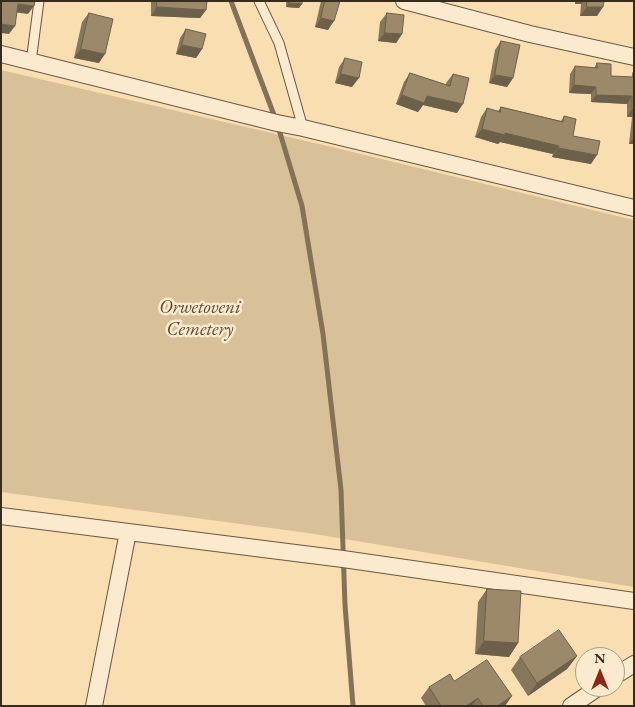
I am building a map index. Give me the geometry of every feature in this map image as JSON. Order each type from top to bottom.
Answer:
[{"type":"street","points":[[404,1],[530,34],[634,57]]},
{"type":"street","points":[[1,54],[277,123],[634,208]]},
{"type":"street","points":[[1,516],[343,560],[634,601]]},
{"type":"street","points":[[94,706],[128,532]]},
{"type":"street","points":[[572,706],[585,697]]},
{"type":"lane","points":[[31,62],[39,1]]},
{"type":"lane","points":[[259,1],[279,43],[304,128]]},
{"type":"green space","name":"Orwetoveni Cemetery","points":[[1,70],[634,220],[634,587],[308,533],[1,492]]},
{"type":"building","points":[[1,1],[35,1],[34,6],[18,4],[15,26],[1,24]]},
{"type":"building","points":[[157,1],[207,1],[206,10],[157,7]]},
{"type":"building","points":[[289,1],[302,1],[302,4],[289,3]]},
{"type":"building","points":[[325,1],[340,1],[334,21],[321,18]]},
{"type":"building","points":[[587,1],[604,1],[603,7],[587,7]]},
{"type":"building","points":[[89,13],[113,19],[105,54],[81,49]]},
{"type":"building","points":[[387,13],[404,15],[402,34],[385,33]]},
{"type":"building","points":[[186,29],[206,34],[202,49],[182,45]]},
{"type":"building","points":[[501,41],[520,45],[513,78],[495,75]]},
{"type":"building","points":[[345,58],[362,62],[359,78],[341,74]]},
{"type":"building","points":[[597,63],[611,64],[611,76],[634,77],[634,109],[632,109],[632,96],[596,95],[596,87],[574,85],[575,66],[597,68]]},
{"type":"building","points":[[410,73],[450,86],[453,74],[469,78],[463,104],[427,96],[424,103],[402,95]]},
{"type":"building","points":[[501,107],[563,122],[564,116],[576,119],[573,136],[600,141],[597,155],[558,148],[559,146],[482,129],[487,108],[500,112]]},
{"type":"building","points":[[487,589],[521,591],[518,643],[484,641]]},
{"type":"building","points":[[559,630],[575,653],[575,657],[537,683],[520,657]]},
{"type":"building","points":[[487,660],[512,696],[497,706],[483,706],[478,698],[466,706],[441,706],[429,687],[450,674],[454,681]]},
{"type":"waterway","points":[[231,1],[277,123],[302,206],[323,334],[341,490],[345,605],[353,706]]}]
